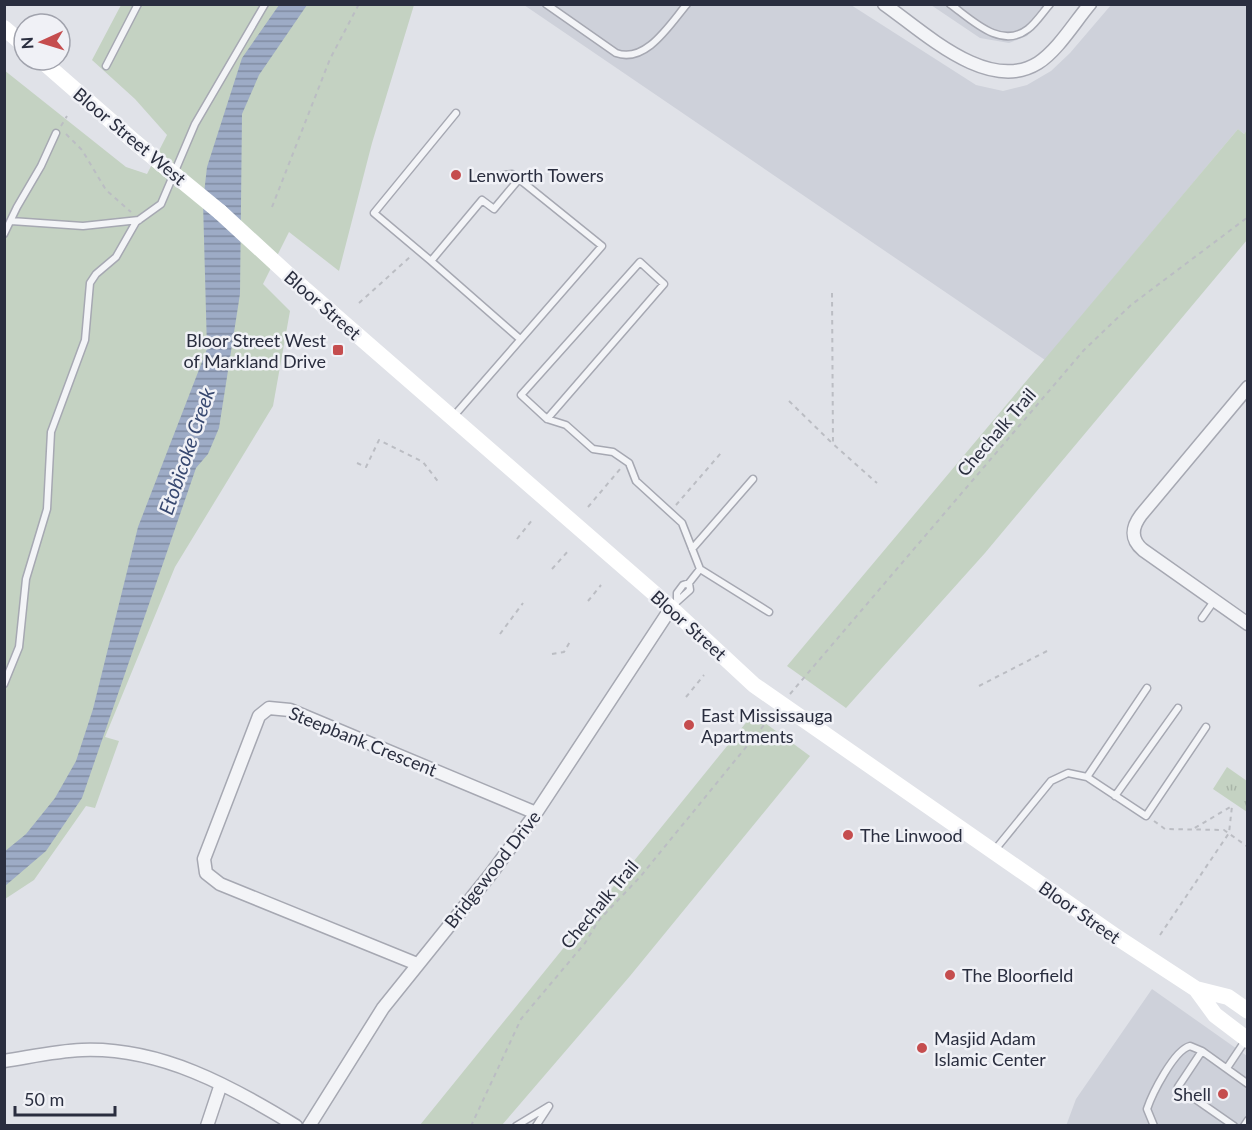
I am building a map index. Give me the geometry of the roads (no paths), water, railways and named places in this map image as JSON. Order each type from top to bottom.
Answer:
[{"type":"main road","name":"Bloor Street West","points":[[54,72],[220,212]]},
{"type":"main road","name":"Bloor Street","points":[[220,212],[293,279],[452,417],[674,603],[754,685],[1196,989],[1215,1015],[1247,1039]]},
{"type":"main road","name":"Bloor Street","points":[[1196,989],[1228,997],[1248,1011]]},
{"type":"street","points":[[884,4],[964,59],[985,69],[1015,71],[1037,63],[1045,57],[1090,4]]},
{"type":"street","points":[[1248,387],[1141,515],[1133,532],[1137,544],[1143,550],[1248,624]]},
{"type":"street","name":"Bridgewood Drive","points":[[309,1125],[383,1008],[490,875],[536,813],[674,603]]},
{"type":"street","name":"Steepbank Crescent","points":[[417,964],[220,884],[206,873],[204,859],[259,716],[269,708],[290,710],[536,813]]},
{"type":"street","points":[[4,1061],[82,1050],[148,1057],[196,1071],[296,1125]]},
{"type":"street","points":[[207,1125],[221,1084]]},
{"type":"lane","points":[[106,66],[138,4]]},
{"type":"lane","points":[[4,684],[20,647],[26,579],[47,509],[51,432],[85,340],[90,283],[96,274],[116,257],[136,222],[161,204],[195,124],[265,4]]},
{"type":"lane","points":[[546,4],[616,53],[627,55],[653,44],[687,4]]},
{"type":"lane","points":[[950,4],[988,32],[1007,38],[1028,29],[1050,4]]},
{"type":"lane","points":[[456,113],[375,213],[520,339]]},
{"type":"lane","points":[[4,234],[57,131]]},
{"type":"lane","points":[[452,417],[602,246],[512,174],[502,175]]},
{"type":"lane","points":[[482,200],[494,209],[519,179]]},
{"type":"lane","points":[[431,261],[487,194]]},
{"type":"lane","points":[[11,221],[83,226],[140,220]]},
{"type":"lane","points":[[547,418],[663,284],[640,262],[521,395],[547,418],[566,425],[593,449],[613,452],[626,461],[636,481],[682,523],[700,569],[769,612]]},
{"type":"lane","points":[[692,549],[753,479]]},
{"type":"lane","points":[[674,603],[690,590],[689,583],[700,569]]},
{"type":"lane","points":[[1202,618],[1214,601]]},
{"type":"lane","points":[[1087,777],[1147,688]]},
{"type":"lane","points":[[1115,796],[1178,708]]},
{"type":"lane","points":[[993,851],[1051,781],[1068,773],[1087,777],[1146,816],[1206,727]]},
{"type":"lane","points":[[1227,1068],[1247,1039]]},
{"type":"lane","points":[[1154,1125],[1147,1109],[1151,1099],[1178,1053],[1190,1046],[1202,1051],[1248,1084]]},
{"type":"lane","points":[[1202,1051],[1178,1087],[1234,1125]]},
{"type":"lane","points":[[516,1125],[549,1106],[536,1125]]},
{"type":"lane","points":[[1244,1125],[1248,1120]]},
{"type":"water","name":"Etobicoke Creek","points":[[279,5],[307,5],[259,75],[242,114],[240,294],[219,428],[208,454],[196,468],[82,798],[46,851],[5,886],[4,852],[26,834],[55,798],[76,761],[93,709],[138,527],[207,349],[203,202],[207,167],[242,58]]},
{"type":"place","name":"Lenworth Towers","points":[[456,175]]},
{"type":"place","name":"Bloor Street West of Markland Drive","points":[[338,350]]},
{"type":"place","name":"East Mississauga Apartments","points":[[689,725]]},
{"type":"place","name":"The Linwood","points":[[848,835]]},
{"type":"place","name":"The Bloorfield","points":[[950,975]]},
{"type":"place","name":"Masjid Adam Islamic Center","points":[[922,1048]]},
{"type":"place","name":"Shell","points":[[1223,1094]]}]
